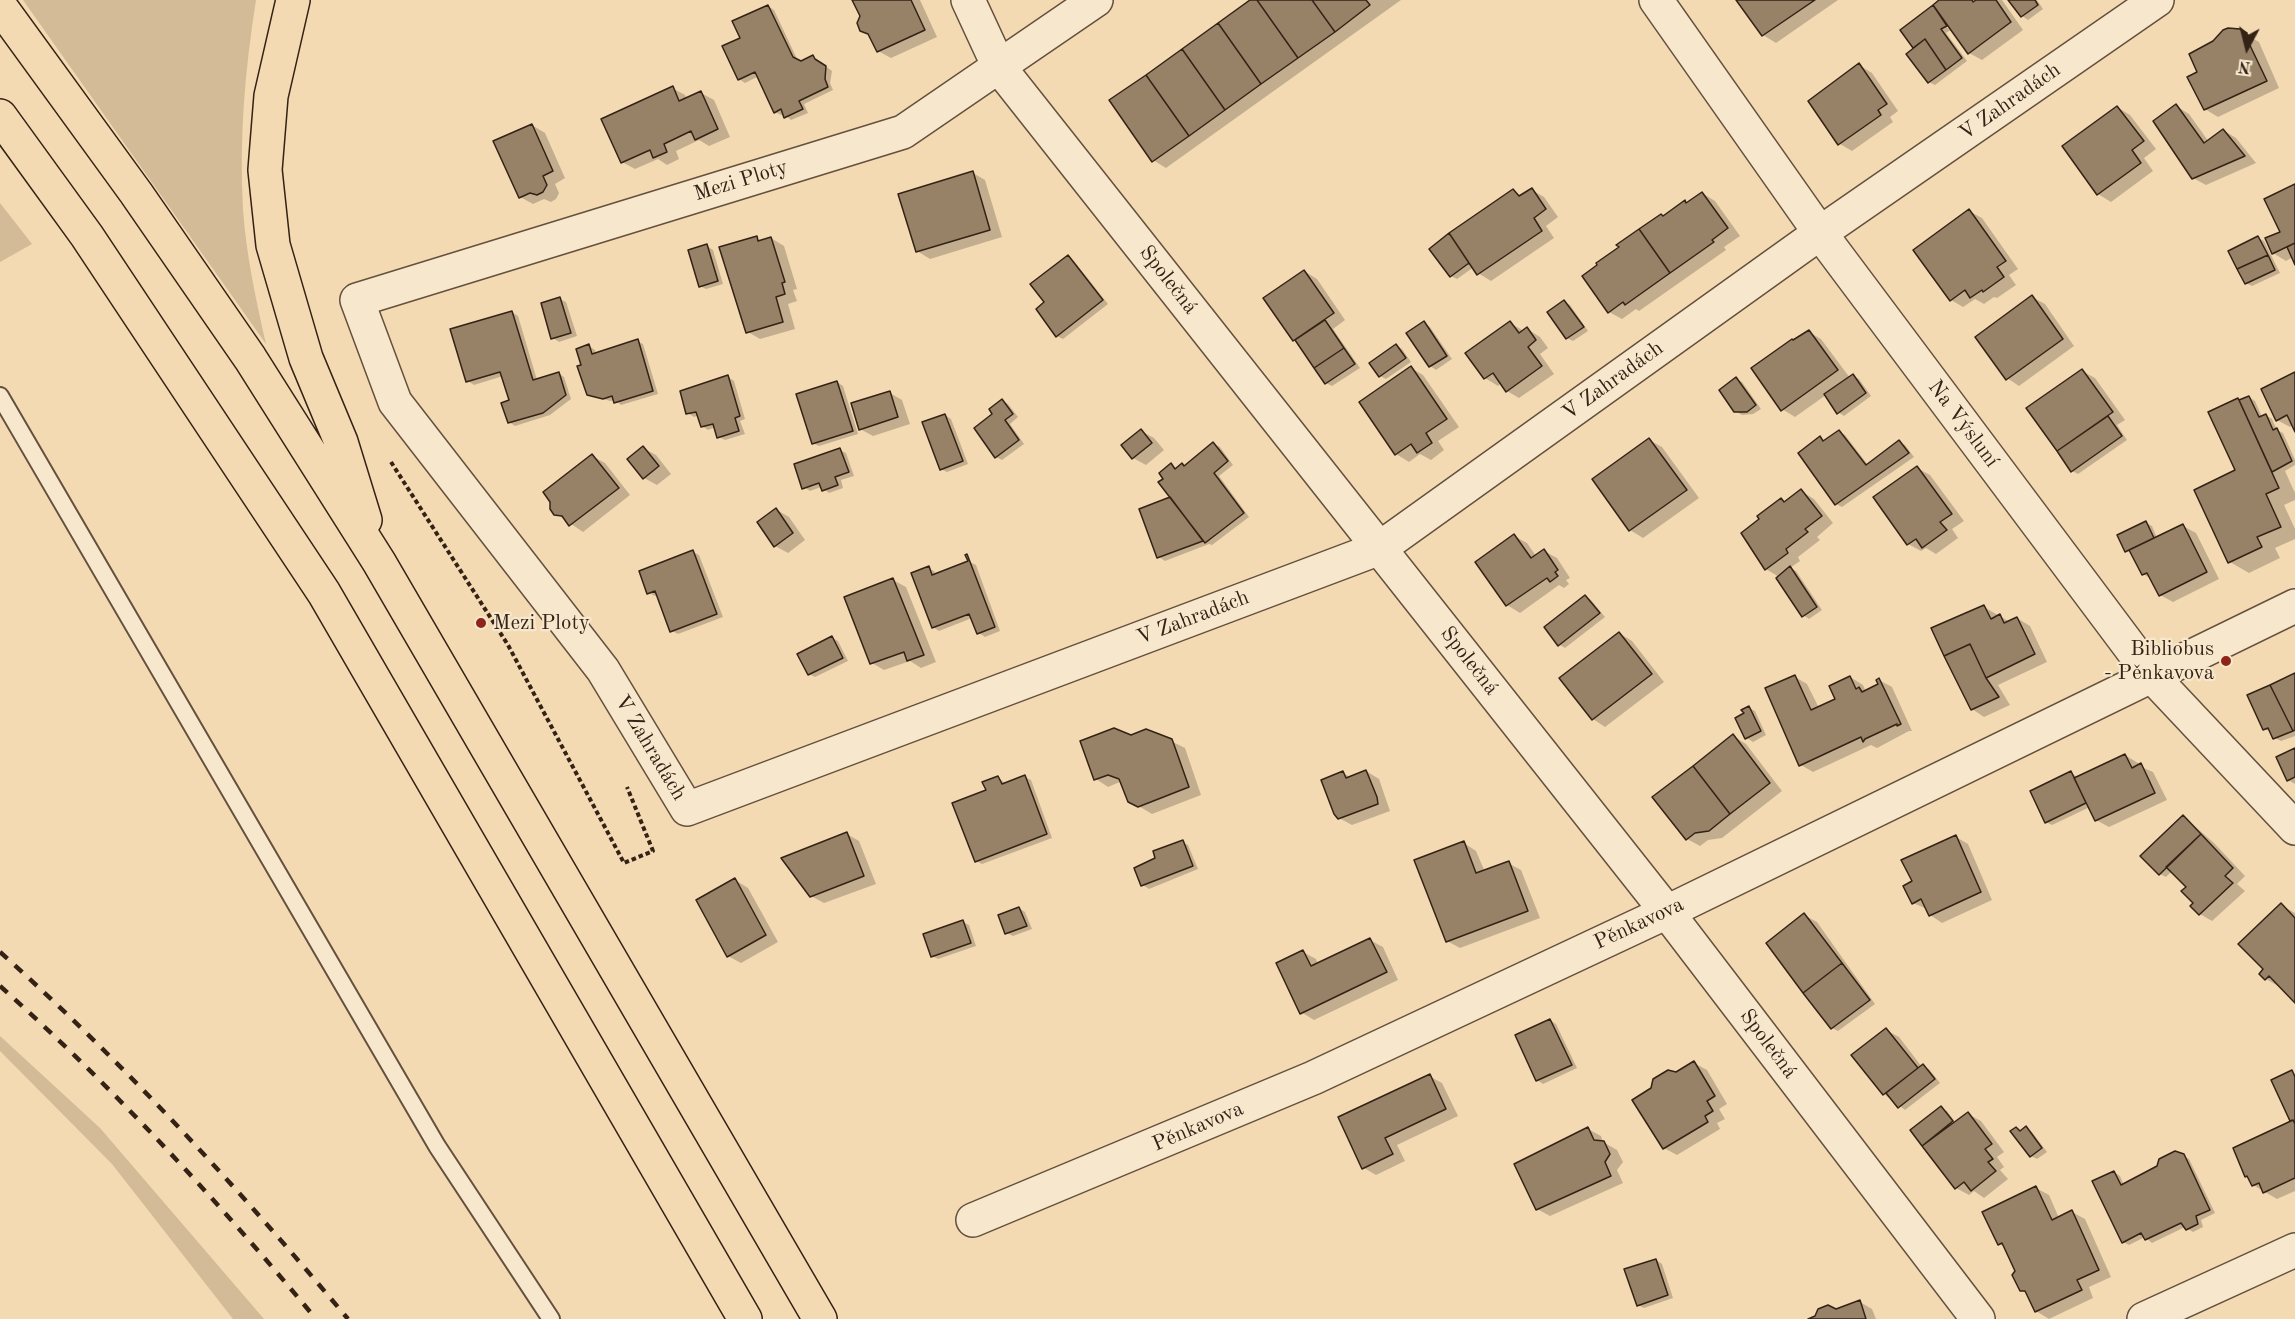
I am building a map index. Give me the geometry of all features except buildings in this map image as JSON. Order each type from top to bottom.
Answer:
[{"type":"highway","points":[[293,0],[271,96],[265,170],[273,244],[306,358],[341,442],[379,562]]},
{"type":"highway","points":[[0,6],[136,193],[250,358],[379,562],[820,1319]]},
{"type":"highway","points":[[0,116],[87,236],[324,593],[746,1319]]},
{"type":"street","name":"Společná","points":[[968,0],[999,67],[1667,912],[1978,1319]]},
{"type":"street","name":"Mezi Ploty","points":[[357,300],[903,132],[1096,0]]},
{"type":"street","name":"Na Výsluní","points":[[1656,0],[1820,233],[2151,675],[2295,828]]},
{"type":"street","name":"V Zahradách","points":[[357,300],[395,402],[603,670],[687,809],[1380,548],[1820,233],[2157,0]]},
{"type":"street","name":"Pěnkavova","points":[[973,1220],[1313,1078],[1667,912],[2295,606]]},
{"type":"street","points":[[2144,1319],[2295,1250]]},
{"type":"lane","points":[[0,396],[437,1146],[551,1319]]},
{"type":"path","points":[[387,454],[508,645],[624,863],[653,851],[627,786]]},
{"type":"shaded area","points":[[23,0],[256,0],[244,104],[242,183],[244,226],[249,260],[266,344]]},
{"type":"shaded area","points":[[0,203],[32,244],[0,262]]},
{"type":"shaded area","points":[[0,1036],[100,1128],[264,1319],[233,1319],[112,1164],[0,1051]]},
{"type":"railway","points":[[0,952],[92,1039],[181,1129],[348,1319]]},
{"type":"railway","points":[[0,986],[83,1064],[164,1146],[242,1232],[316,1319]]},
{"type":"place","name":"Mezi Ploty","points":[[481,623]]},
{"type":"place","name":"Bibliobus - Pěnkavova","points":[[2226,661]]}]
